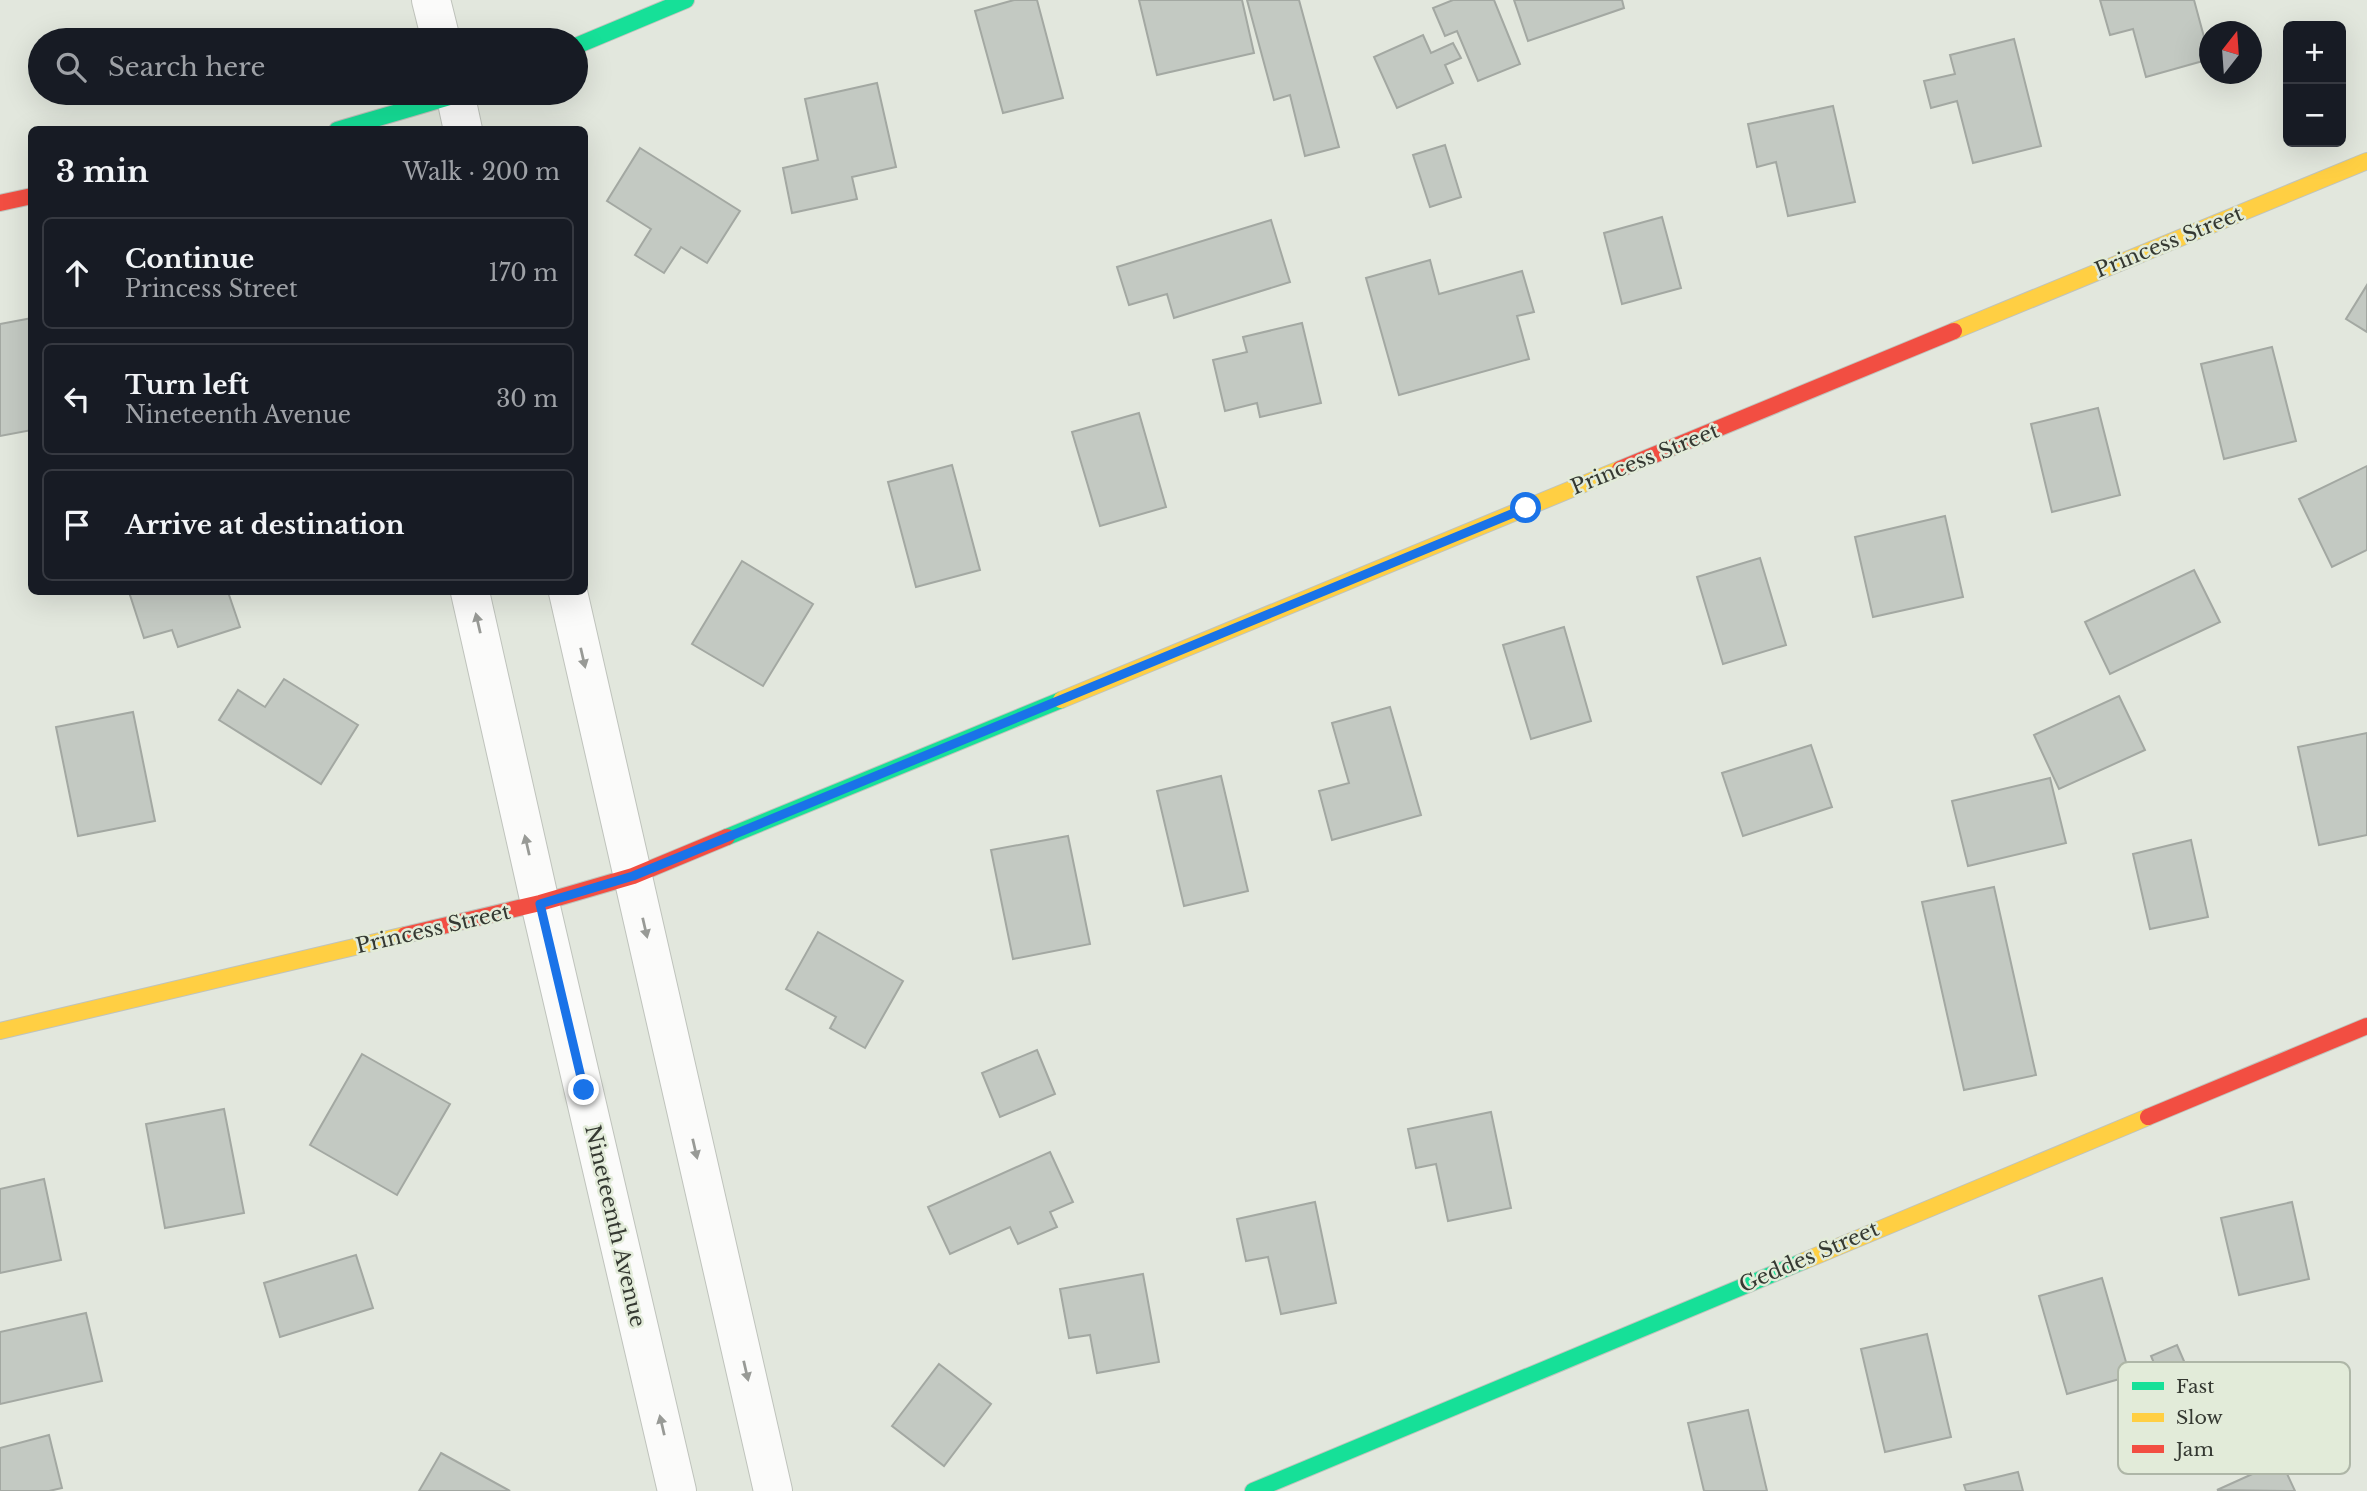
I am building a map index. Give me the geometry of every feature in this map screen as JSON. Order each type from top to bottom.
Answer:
[{"type":"street","points":[[430,0],[438,28]]},
{"type":"street","points":[[588,41],[686,0]]},
{"type":"street","points":[[361,126],[450,105]]},
{"type":"street","name":"Princess Street","points":[[0,1031],[540,904],[633,876],[2367,161]]},
{"type":"street","points":[[0,203],[28,197]]},
{"type":"street","name":"Nineteenth Avenue","points":[[471,595],[677,1491]]},
{"type":"street","points":[[569,595],[774,1491]]},
{"type":"street","name":"Geddes Street","points":[[1253,1491],[2367,1026]]},
{"type":"building","points":[[1014,0],[1037,0],[1063,98],[1003,113],[975,11]]},
{"type":"building","points":[[1139,0],[1242,0],[1254,53],[1157,75]]},
{"type":"building","points":[[1247,0],[1299,0],[1339,147],[1305,156],[1290,95],[1274,100]]},
{"type":"building","points":[[1453,0],[1494,0],[1520,64],[1478,81],[1457,31],[1445,36],[1433,8]]},
{"type":"building","points":[[1514,0],[1622,0],[1624,8],[1528,41]]},
{"type":"building","points":[[2100,0],[2194,0],[2200,21],[2199,62],[2146,77],[2133,29],[2110,35]]},
{"type":"building","points":[[1423,35],[1431,53],[1453,43],[1461,58],[1445,65],[1453,83],[1397,108],[1374,57]]},
{"type":"building","points":[[2014,39],[2041,146],[1973,163],[1957,101],[1931,108],[1924,81],[1955,74],[1950,55]]},
{"type":"building","points":[[877,83],[896,167],[852,177],[857,199],[792,213],[783,168],[818,160],[805,99]]},
{"type":"building","points":[[1833,106],[1855,202],[1788,216],[1776,162],[1757,167],[1748,124]]},
{"type":"building","points":[[1445,145],[1461,197],[1430,207],[1413,155]]},
{"type":"building","points":[[640,148],[740,211],[707,263],[681,247],[664,273],[635,255],[651,229],[607,201]]},
{"type":"building","points":[[1662,217],[1681,288],[1622,304],[1604,233]]},
{"type":"building","points":[[1271,220],[1290,282],[1174,318],[1167,294],[1129,305],[1117,267]]},
{"type":"building","points":[[1430,260],[1439,294],[1522,271],[1534,312],[1517,316],[1529,359],[1399,395],[1366,278]]},
{"type":"building","points":[[2367,285],[2367,332],[2346,319]]},
{"type":"building","points":[[28,319],[28,431],[0,436],[0,324]]},
{"type":"building","points":[[1302,323],[1321,403],[1260,417],[1257,403],[1225,411],[1213,360],[1247,352],[1243,337]]},
{"type":"building","points":[[2272,347],[2296,441],[2224,459],[2201,364]]},
{"type":"building","points":[[2098,408],[2120,495],[2052,512],[2031,424]]},
{"type":"building","points":[[1139,413],[1166,507],[1100,526],[1072,432]]},
{"type":"building","points":[[952,465],[980,570],[916,587],[888,482]]},
{"type":"building","points":[[2367,466],[2367,550],[2332,567],[2299,499]]},
{"type":"building","points":[[1945,516],[1963,597],[1873,617],[1855,537]]},
{"type":"building","points":[[1760,558],[1786,645],[1723,664],[1697,577]]},
{"type":"building","points":[[742,561],[813,604],[763,686],[692,644]]},
{"type":"building","points":[[2194,570],[2220,622],[2110,674],[2085,622]]},
{"type":"building","points":[[130,595],[229,595],[240,627],[178,647],[172,630],[144,638]]},
{"type":"building","points":[[1564,627],[1591,721],[1531,739],[1503,645]]},
{"type":"building","points":[[284,679],[358,725],[321,784],[219,720],[238,690],[265,707]]},
{"type":"building","points":[[2119,696],[2145,750],[2059,789],[2034,735]]},
{"type":"building","points":[[1390,707],[1421,815],[1332,840],[1319,791],[1349,783],[1332,723]]},
{"type":"building","points":[[133,712],[155,821],[78,836],[56,727]]},
{"type":"building","points":[[2367,733],[2367,835],[2319,845],[2298,747]]},
{"type":"building","points":[[1811,745],[1832,807],[1743,836],[1722,773]]},
{"type":"building","points":[[1221,776],[1248,891],[1184,906],[1157,791]]},
{"type":"building","points":[[2050,778],[2066,843],[1968,866],[1952,801]]},
{"type":"building","points":[[1068,836],[1090,944],[1013,959],[991,850]]},
{"type":"building","points":[[2191,840],[2208,917],[2150,929],[2133,854]]},
{"type":"building","points":[[1994,887],[2036,1075],[1964,1090],[1922,902]]},
{"type":"building","points":[[818,932],[903,981],[865,1048],[830,1028],[836,1017],[786,989]]},
{"type":"building","points":[[1037,1050],[1055,1094],[1000,1117],[982,1073]]},
{"type":"building","points":[[362,1054],[450,1104],[397,1195],[310,1145]]},
{"type":"building","points":[[224,1109],[244,1213],[165,1228],[146,1124]]},
{"type":"building","points":[[1491,1112],[1511,1208],[1448,1221],[1436,1164],[1416,1168],[1408,1129]]},
{"type":"building","points":[[1050,1152],[1073,1202],[1050,1212],[1057,1227],[1018,1244],[1010,1227],[950,1254],[928,1207]]},
{"type":"building","points":[[44,1179],[61,1260],[0,1273],[0,1189]]},
{"type":"building","points":[[1315,1202],[1336,1303],[1281,1314],[1268,1257],[1246,1261],[1237,1219]]},
{"type":"building","points":[[2292,1202],[2309,1279],[2239,1295],[2221,1218]]},
{"type":"building","points":[[356,1255],[373,1308],[280,1337],[264,1283]]},
{"type":"building","points":[[1143,1274],[1159,1362],[1097,1373],[1090,1335],[1069,1338],[1060,1289]]},
{"type":"building","points":[[2102,1278],[2126,1362],[2118,1362],[2118,1379],[2067,1394],[2039,1296]]},
{"type":"building","points":[[86,1313],[102,1381],[0,1404],[0,1332]]},
{"type":"building","points":[[1927,1334],[1951,1437],[1885,1452],[1861,1349]]},
{"type":"building","points":[[2177,1345],[2184,1362],[2154,1362],[2151,1356]]},
{"type":"building","points":[[939,1364],[991,1404],[944,1466],[892,1426]]},
{"type":"building","points":[[1748,1410],[1767,1491],[1704,1491],[1688,1423]]},
{"type":"building","points":[[49,1435],[62,1488],[49,1491],[0,1491],[0,1448]]},
{"type":"building","points":[[441,1453],[510,1491],[419,1491]]},
{"type":"building","points":[[2018,1472],[2023,1491],[1966,1491],[1964,1485]]},
{"type":"building","points":[[2252,1474],[2287,1474],[2295,1491],[2217,1490]]},
{"type":"traffic: fast","points":[[588,41],[686,0]]},
{"type":"traffic: fast","points":[[351,126],[422,105]]},
{"type":"traffic: fast","points":[[727,837],[1061,700]]},
{"type":"traffic: fast","points":[[1253,1491],[1804,1261]]},
{"type":"traffic: slow","points":[[1954,331],[2367,161]]},
{"type":"traffic: slow","points":[[1061,700],[1620,469]]},
{"type":"traffic: slow","points":[[0,1031],[405,935]]},
{"type":"traffic: slow","points":[[1804,1261],[2148,1117]]},
{"type":"traffic: jam","points":[[0,203],[28,197]]},
{"type":"traffic: jam","points":[[1620,469],[1954,331]]},
{"type":"traffic: jam","points":[[405,935],[540,903],[633,876],[727,837]]},
{"type":"traffic: jam","points":[[2148,1117],[2367,1026]]},
{"type":"route","points":[[584,1090],[540,904],[633,876],[1526,508]]}]
